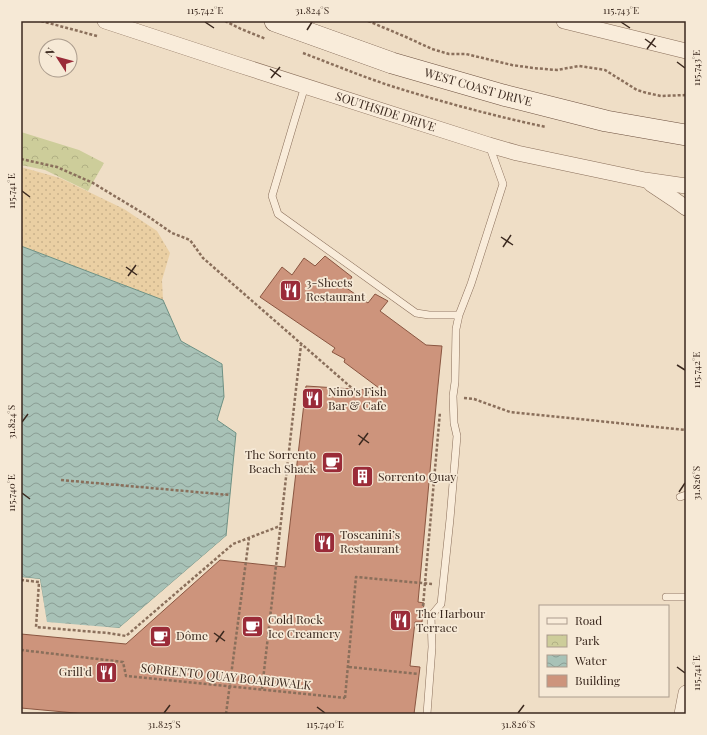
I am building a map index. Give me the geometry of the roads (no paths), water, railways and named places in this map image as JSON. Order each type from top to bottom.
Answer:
[{"type":"main road","name":"WEST COAST DRIVE","points":[[275,21],[392,63],[503,95],[606,121],[686,135]]},
{"type":"main road","name":"WEST COAST DRIVE","points":[[316,21],[431,62],[460,70],[597,106],[686,122]]},
{"type":"street","name":"SOUTHSIDE DRIVE","points":[[97,21],[130,30]]},
{"type":"street","name":"SOUTHSIDE DRIVE","points":[[105,21],[517,153],[645,180],[686,186]]},
{"type":"street","points":[[564,21],[686,51]]},
{"type":"street","name":"SOUTHSIDE DRIVE","points":[[645,180],[686,208]]},
{"type":"street","points":[[682,714],[686,693]]},
{"type":"lane","points":[[305,86],[272,196],[278,214],[416,313],[429,315],[459,315]]},
{"type":"lane","points":[[427,714],[432,646],[432,616],[441,604],[457,436],[454,423],[453,396],[455,382],[456,329],[459,315],[471,284],[504,184],[489,145]]},
{"type":"lane","points":[[666,597],[686,597]]},
{"type":"water","points":[[21,246],[163,300],[181,341],[222,364],[224,397],[217,420],[236,433],[226,536],[119,628],[47,629],[40,579],[21,577]]},
{"type":"place","name":"3-Sheets Restaurant","points":[[290,290]]},
{"type":"place","name":"Nino's Fish Bar & Cafe","points":[[312,399]]},
{"type":"place","name":"The Sorrento Beach Shack","points":[[332,462]]},
{"type":"place","name":"Sorrento Quay","points":[[362,477]]},
{"type":"place","name":"Toscanini’s Restaurant","points":[[324,542]]},
{"type":"place","name":"The Harbour Terrace","points":[[401,621]]},
{"type":"place","name":"Cold Rock Ice Creamery","points":[[253,627]]},
{"type":"place","name":"Dôme","points":[[160,636]]},
{"type":"place","name":"Grill'd","points":[[107,672]]}]
